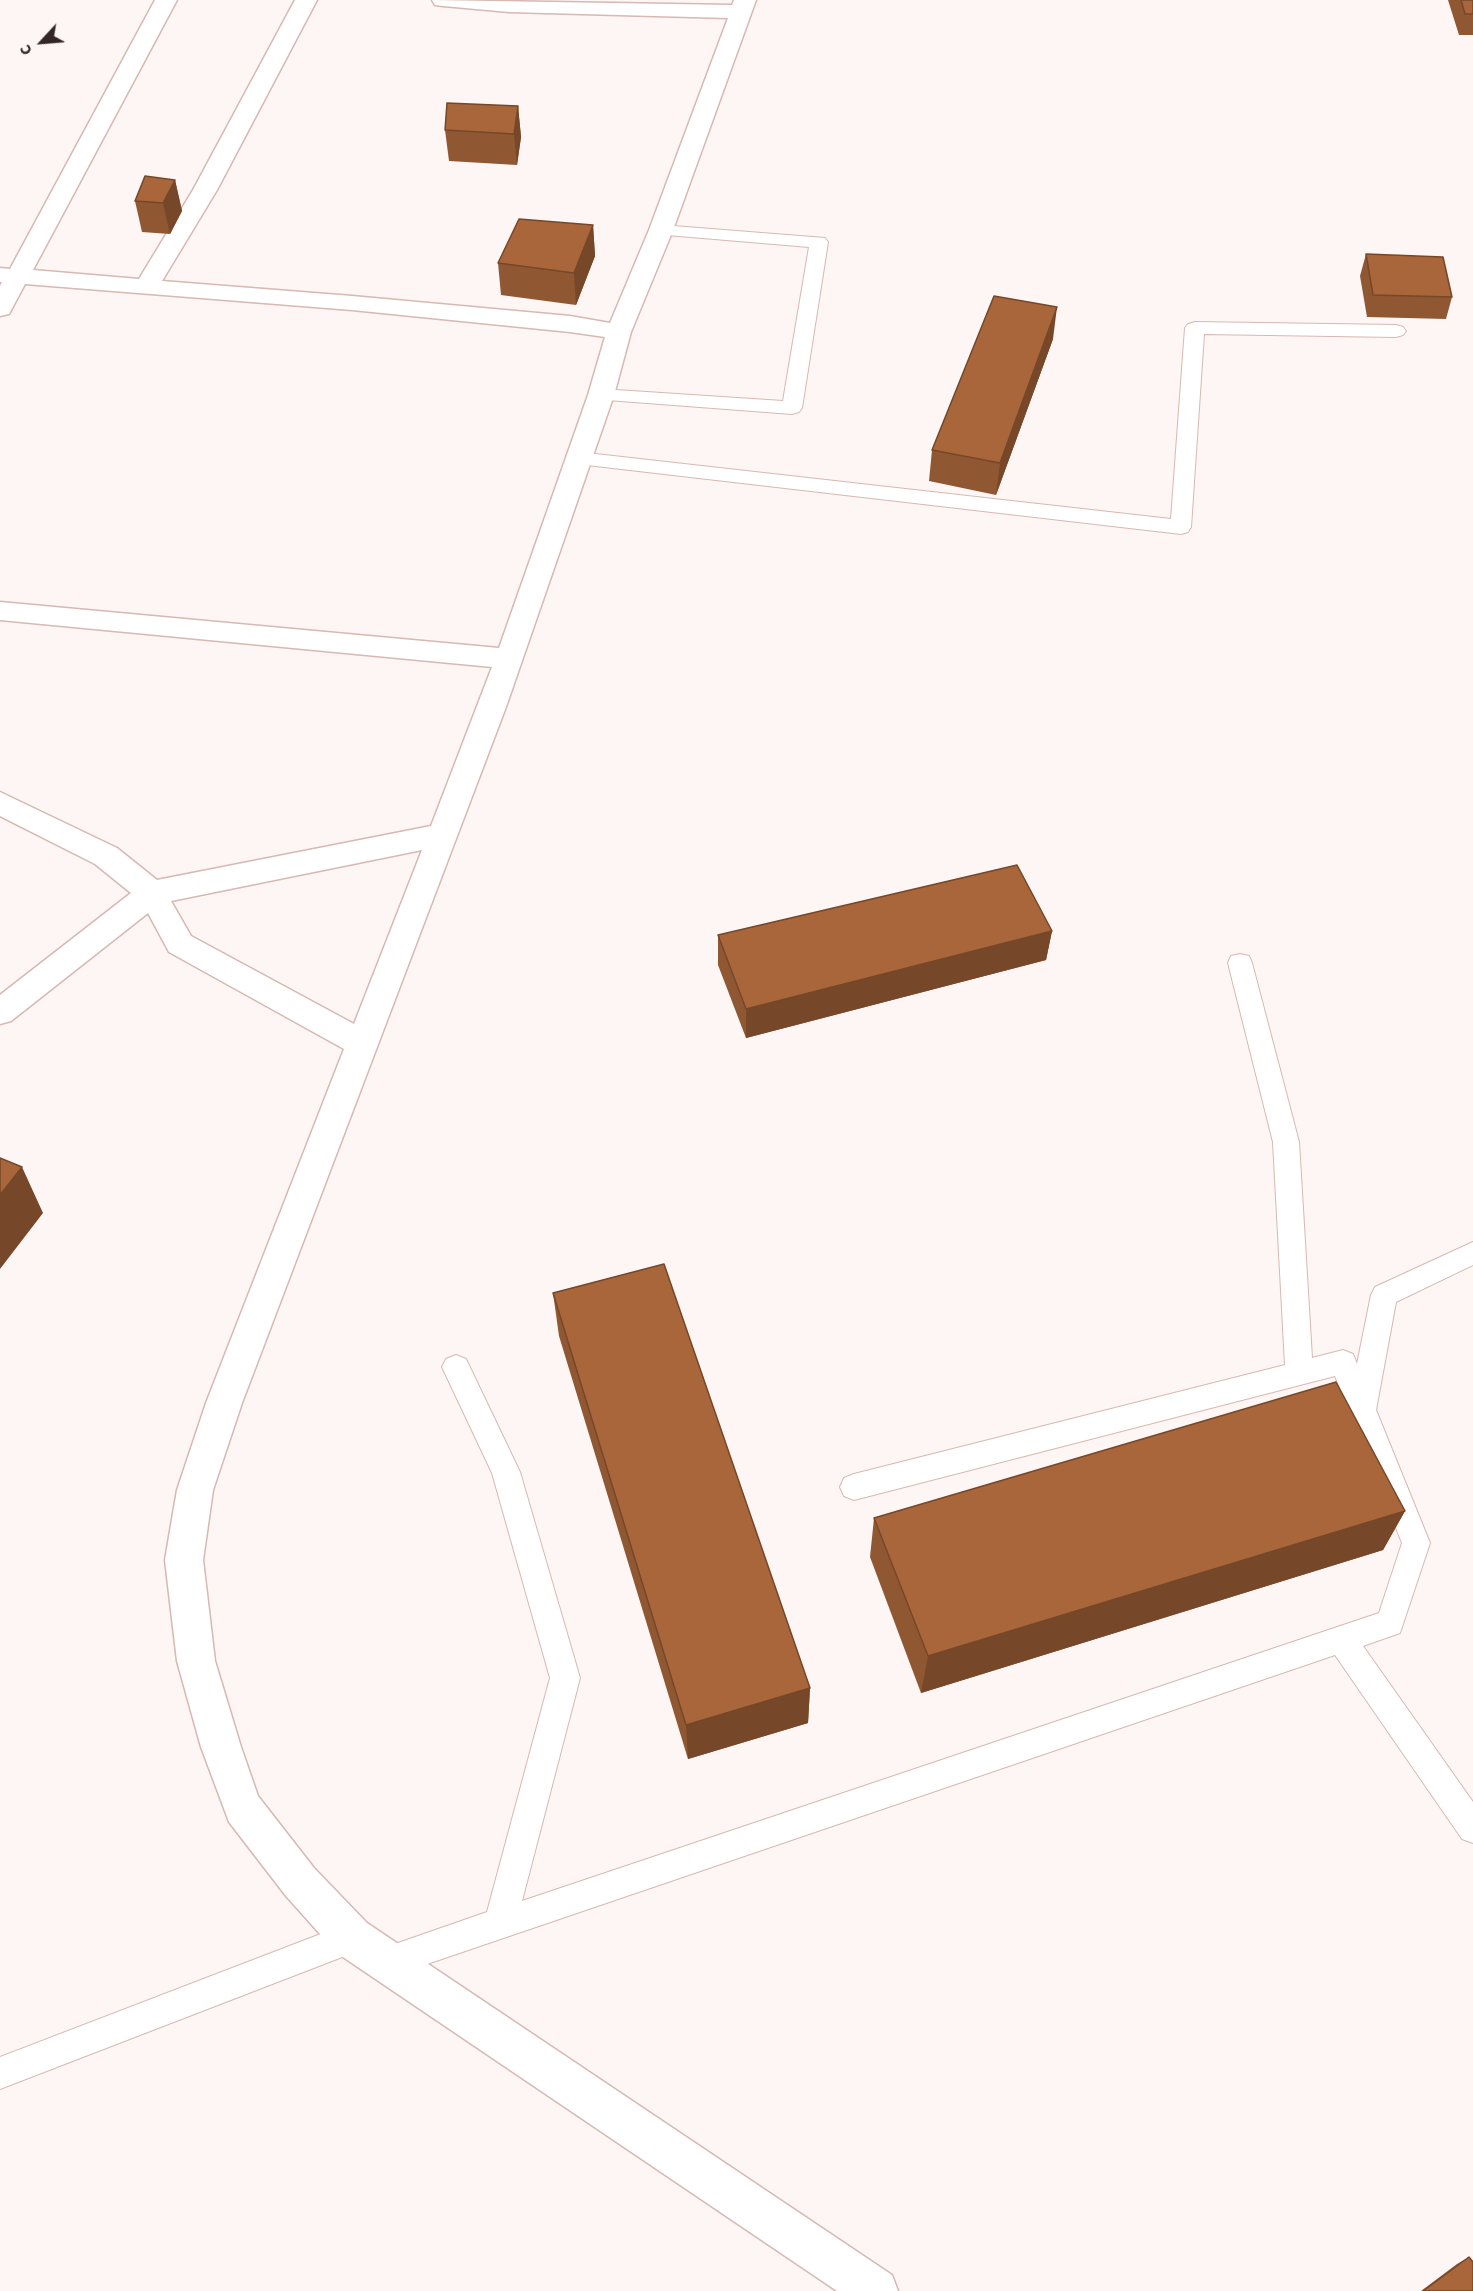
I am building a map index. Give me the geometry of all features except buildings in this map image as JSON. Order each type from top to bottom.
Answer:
[{"type":"street","points":[[0,309],[9,276],[166,0]]},
{"type":"street","points":[[146,287],[205,190],[306,0]]},
{"type":"street","points":[[443,0],[510,6],[743,6],[661,230],[619,332],[601,395],[508,659],[224,1403],[195,1490],[184,1560],[196,1662],[221,1747],[243,1808],[300,1882],[352,1938],[876,2291]]},
{"type":"street","points":[[9,276],[364,304],[570,324],[619,332]]},
{"type":"street","points":[[0,611],[508,659]]},
{"type":"street","points":[[0,803],[106,856],[152,893],[180,944],[361,1042]]},
{"type":"street","points":[[0,1012],[152,893],[441,836]]},
{"type":"lane","points":[[601,395],[792,408],[819,242],[661,230]]},
{"type":"lane","points":[[578,458],[1181,527],[1195,328],[1396,331]]},
{"type":"lane","points":[[1240,963],[1286,1142],[1299,1374]]},
{"type":"lane","points":[[1362,1411],[1384,1295],[1473,1253]]},
{"type":"lane","points":[[386,1962],[1390,1623],[1416,1544],[1343,1362],[854,1487]]},
{"type":"lane","points":[[456,1367],[506,1472],[565,1678],[500,1923]]},
{"type":"lane","points":[[1341,1639],[1473,1828]]},
{"type":"lane","points":[[0,2073],[352,1938]]}]
